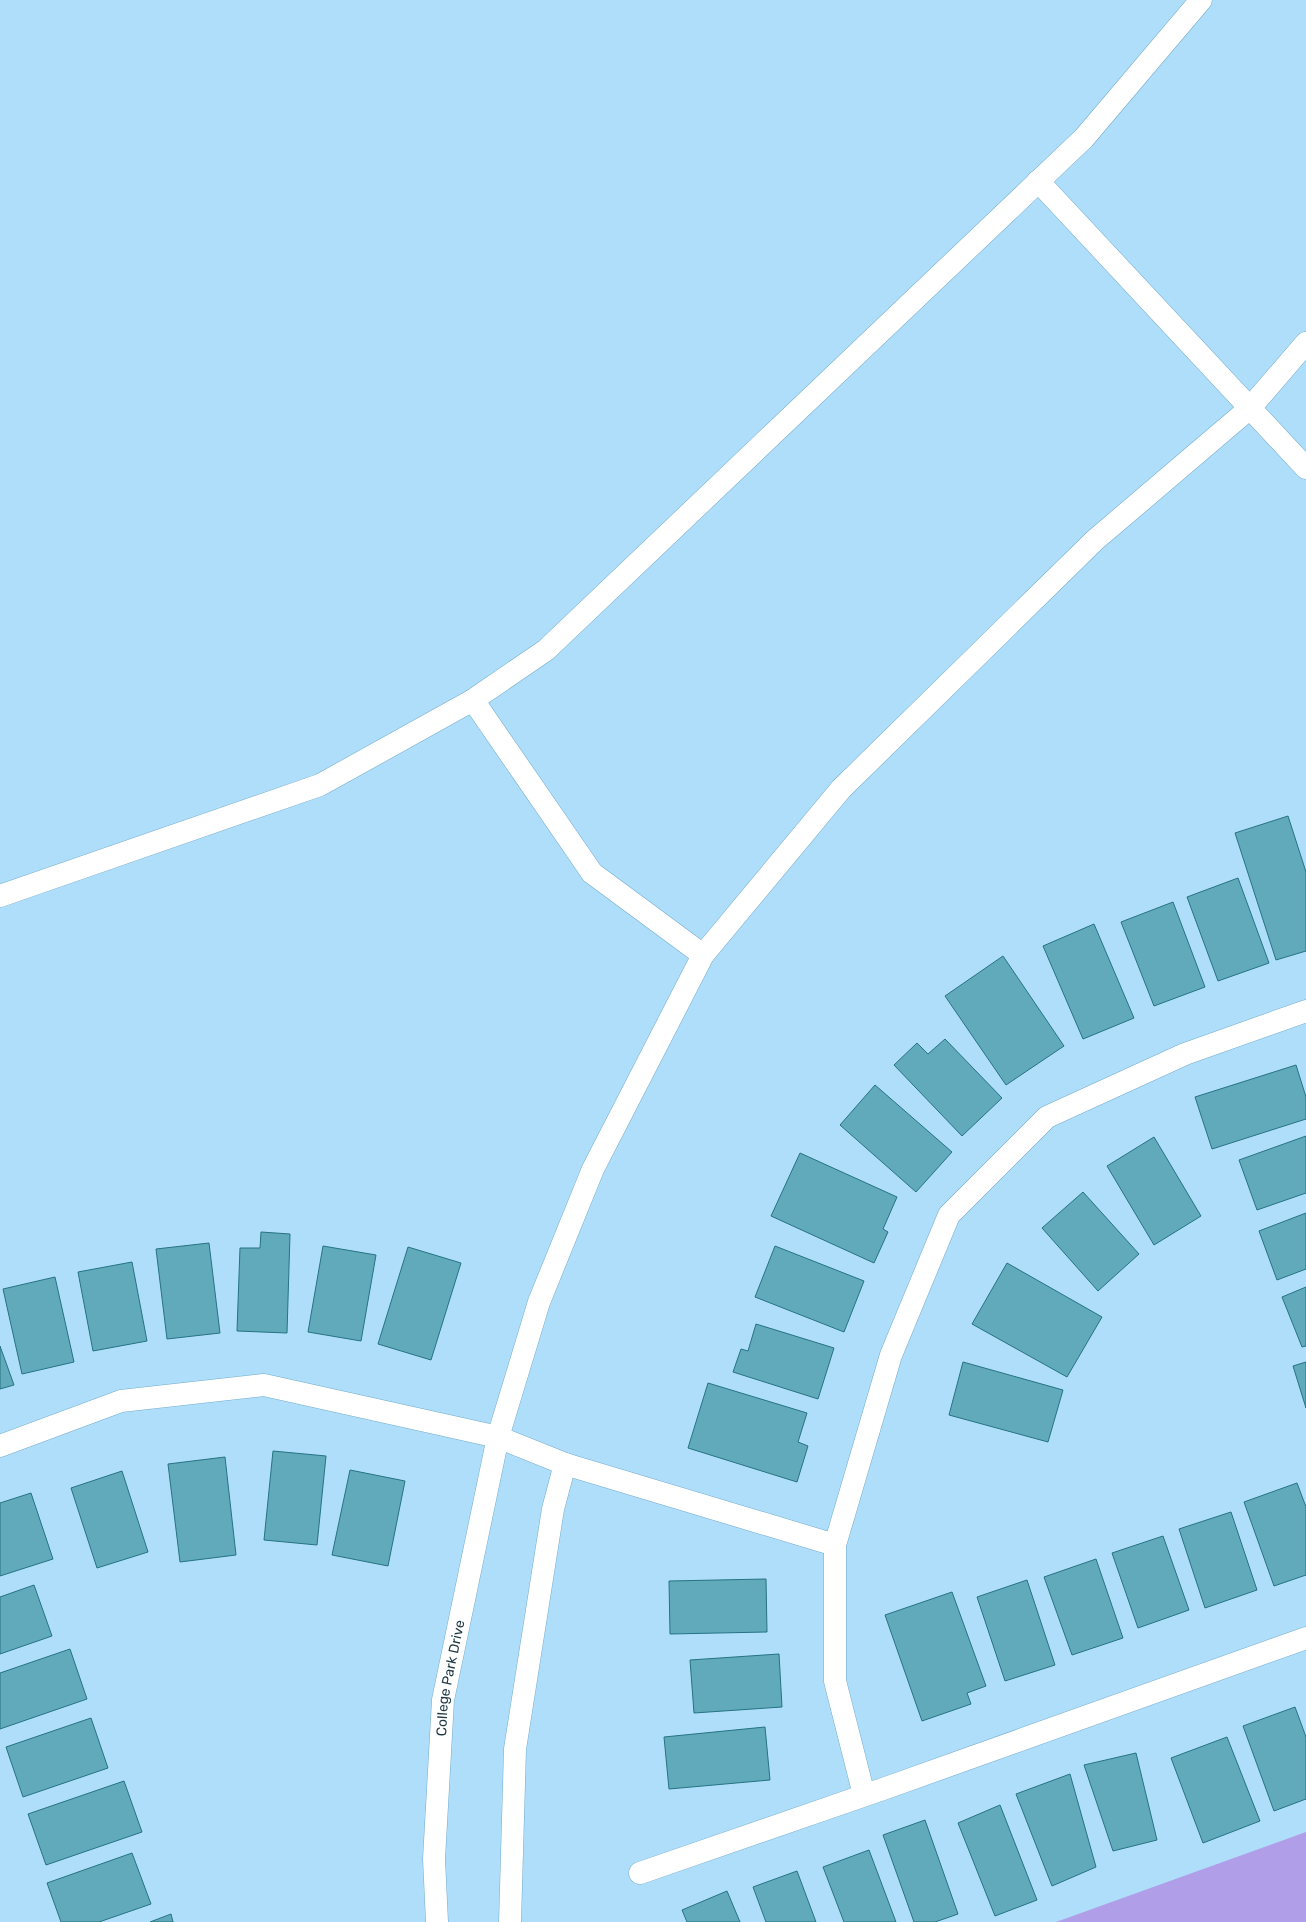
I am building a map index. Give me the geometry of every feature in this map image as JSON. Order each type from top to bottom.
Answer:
[{"type":"street","points":[[0,896],[320,785],[473,700],[546,650],[1084,138],[1201,0]]},
{"type":"street","points":[[1038,182],[1306,468]]},
{"type":"street","name":"College Park Drive","points":[[438,1922],[434,1859],[443,1700],[498,1437],[539,1302],[593,1169],[703,955],[841,789],[1095,540],[1250,408],[1306,343]]},
{"type":"street","points":[[473,700],[592,873],[703,955]]},
{"type":"street","points":[[864,1795],[835,1681],[835,1544],[891,1355],[949,1215],[1048,1117],[1185,1054],[1306,1011]]},
{"type":"street","points":[[0,1446],[121,1401],[264,1385],[498,1437],[565,1464],[835,1544]]},
{"type":"street","points":[[510,1922],[515,1749],[553,1509],[565,1464]]},
{"type":"street","points":[[640,1873],[1306,1638]]},
{"type":"shaded area","points":[[1306,1832],[1306,1922],[1056,1922]]},
{"type":"building","points":[[1288,816],[1306,872],[1306,951],[1276,960],[1235,833]]},
{"type":"building","points":[[1238,878],[1269,963],[1218,981],[1187,897]]},
{"type":"building","points":[[1173,902],[1205,987],[1154,1006],[1121,922]]},
{"type":"building","points":[[1094,924],[1134,1018],[1083,1039],[1043,946]]},
{"type":"building","points":[[1003,956],[1064,1046],[1006,1085],[945,996]]},
{"type":"building","points":[[945,1039],[1002,1098],[962,1136],[894,1065],[917,1043],[928,1054]]},
{"type":"building","points":[[1296,1065],[1306,1097],[1306,1119],[1212,1149],[1195,1097]]},
{"type":"building","points":[[875,1085],[952,1152],[916,1192],[840,1125]]},
{"type":"building","points":[[1306,1136],[1306,1193],[1257,1210],[1239,1160]]},
{"type":"building","points":[[1154,1137],[1201,1216],[1154,1245],[1107,1166]]},
{"type":"building","points":[[800,1153],[897,1197],[883,1229],[888,1232],[874,1263],[771,1216]]},
{"type":"building","points":[[1083,1192],[1139,1254],[1098,1291],[1042,1228]]},
{"type":"building","points":[[1306,1213],[1306,1269],[1277,1280],[1259,1231]]},
{"type":"building","points":[[261,1232],[290,1234],[287,1333],[237,1331],[240,1248],[260,1248]]},
{"type":"building","points":[[209,1243],[220,1333],[167,1339],[156,1249]]},
{"type":"building","points":[[323,1246],[376,1255],[361,1341],[308,1332]]},
{"type":"building","points":[[775,1246],[864,1281],[844,1332],[755,1297]]},
{"type":"building","points":[[408,1247],[461,1263],[431,1360],[378,1344]]},
{"type":"building","points":[[132,1262],[147,1341],[93,1351],[78,1272]]},
{"type":"building","points":[[1007,1263],[1102,1317],[1067,1377],[972,1324]]},
{"type":"building","points":[[55,1277],[74,1362],[22,1374],[3,1289]]},
{"type":"building","points":[[1306,1287],[1306,1346],[1302,1347],[1282,1297]]},
{"type":"building","points":[[756,1324],[834,1348],[818,1399],[733,1372],[741,1349],[748,1351]]},
{"type":"building","points":[[0,1346],[14,1385],[0,1389]]},
{"type":"building","points":[[963,1362],[1063,1390],[1048,1442],[949,1415]]},
{"type":"building","points":[[1306,1362],[1306,1408],[1293,1366]]},
{"type":"building","points":[[708,1383],[807,1413],[798,1442],[808,1446],[797,1482],[688,1448]]},
{"type":"building","points":[[273,1451],[326,1456],[317,1545],[264,1540]]},
{"type":"building","points":[[225,1457],[236,1555],[180,1562],[168,1464]]},
{"type":"building","points":[[350,1470],[405,1481],[388,1566],[332,1555]]},
{"type":"building","points":[[122,1471],[148,1552],[97,1568],[71,1488]]},
{"type":"building","points":[[1297,1483],[1306,1507],[1306,1575],[1274,1586],[1244,1502]]},
{"type":"building","points":[[31,1493],[53,1559],[0,1576],[0,1503]]},
{"type":"building","points":[[1231,1512],[1257,1590],[1205,1608],[1179,1529]]},
{"type":"building","points":[[1163,1536],[1189,1610],[1138,1628],[1112,1553]]},
{"type":"building","points":[[1096,1559],[1123,1638],[1072,1655],[1044,1577]]},
{"type":"building","points":[[766,1579],[767,1632],[670,1634],[669,1581]]},
{"type":"building","points":[[1027,1580],[1055,1665],[1005,1681],[977,1597]]},
{"type":"building","points":[[34,1585],[52,1636],[0,1654],[0,1597]]},
{"type":"building","points":[[952,1592],[986,1686],[967,1693],[971,1704],[922,1721],[885,1615]]},
{"type":"building","points":[[70,1649],[87,1699],[0,1729],[0,1673]]},
{"type":"building","points":[[779,1654],[782,1707],[694,1713],[690,1660]]},
{"type":"building","points":[[1295,1707],[1306,1737],[1306,1799],[1274,1811],[1243,1726]]},
{"type":"building","points":[[91,1718],[108,1768],[23,1797],[6,1747]]},
{"type":"building","points":[[765,1727],[770,1780],[669,1789],[664,1737]]},
{"type":"building","points":[[1227,1737],[1260,1821],[1203,1843],[1171,1758]]},
{"type":"building","points":[[1136,1753],[1157,1840],[1113,1851],[1084,1765]]},
{"type":"building","points":[[1070,1774],[1096,1867],[1052,1886],[1016,1794]]},
{"type":"building","points":[[124,1781],[142,1832],[46,1865],[28,1814]]},
{"type":"building","points":[[1000,1805],[1037,1900],[995,1916],[958,1823]]},
{"type":"building","points":[[925,1820],[958,1914],[935,1922],[914,1922],[883,1835]]},
{"type":"building","points":[[869,1850],[896,1922],[844,1922],[823,1867]]},
{"type":"building","points":[[132,1853],[151,1904],[99,1922],[61,1922],[47,1883]]},
{"type":"building","points":[[797,1871],[816,1922],[766,1922],[753,1887]]},
{"type":"building","points":[[727,1891],[740,1922],[687,1922],[682,1910]]},
{"type":"building","points":[[171,1914],[173,1922],[150,1922]]}]
